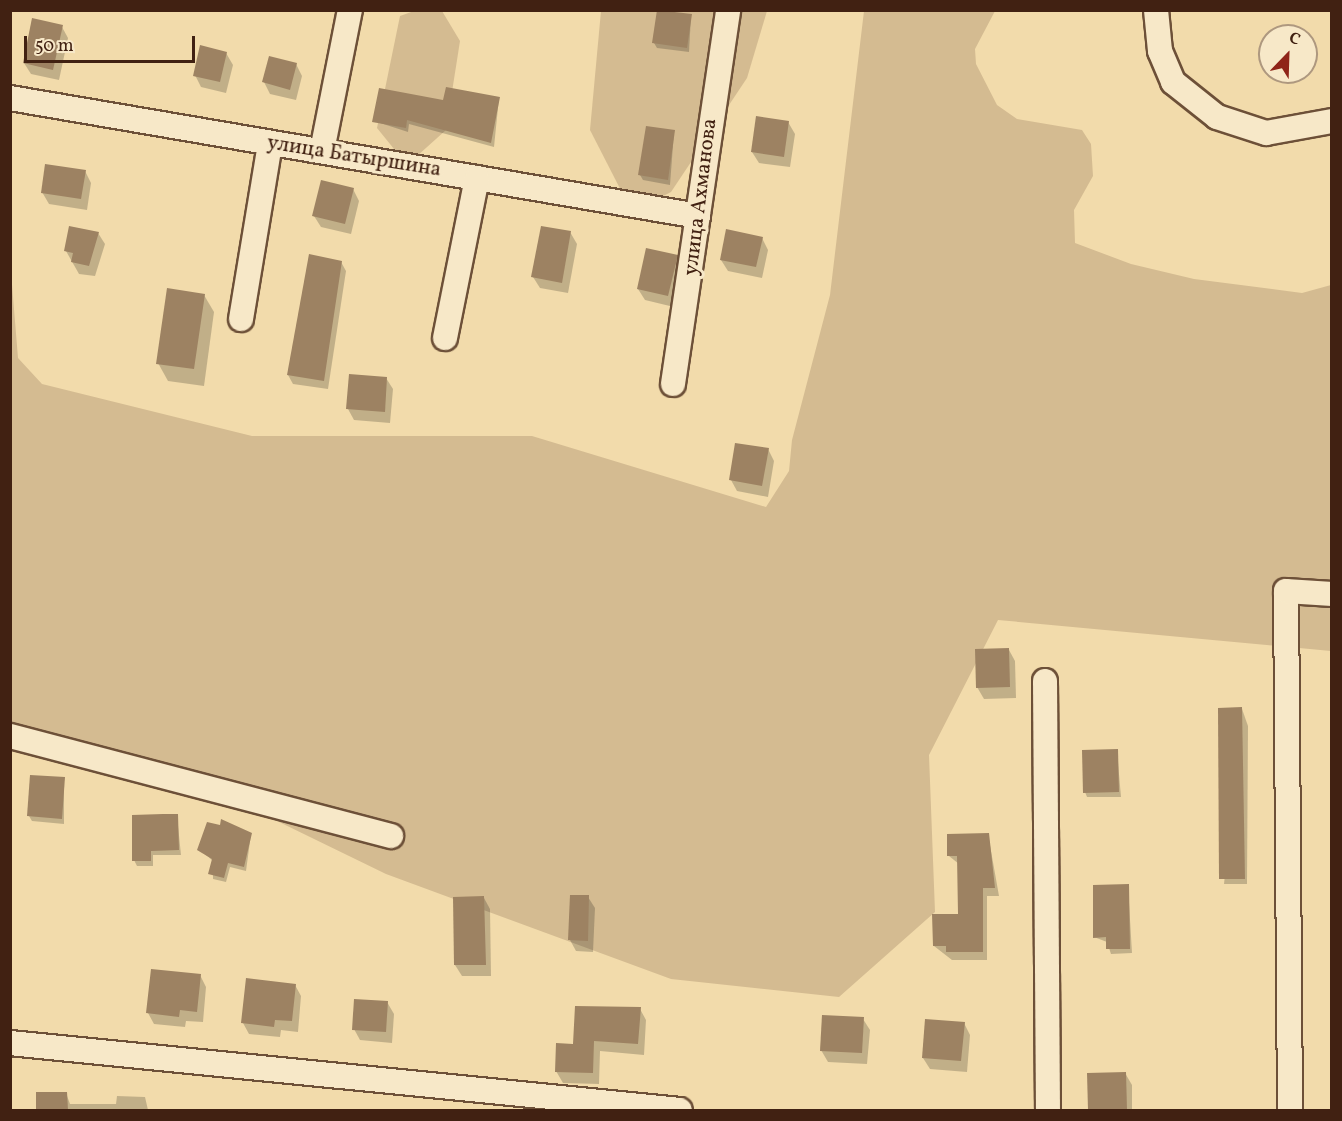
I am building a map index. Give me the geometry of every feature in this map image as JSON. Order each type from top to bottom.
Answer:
[{"type":"street","points":[[322,151],[351,10]]},
{"type":"street","name":"улица Ахманова","points":[[673,384],[728,10]]},
{"type":"street","points":[[1156,10],[1160,51],[1173,82],[1217,117],[1266,133],[1332,121]]},
{"type":"street","name":"улица Батыршина","points":[[10,98],[698,216]]},
{"type":"street","points":[[241,319],[270,144]]},
{"type":"street","points":[[444,338],[477,178]]},
{"type":"street","points":[[1290,1110],[1286,591],[1332,594]]},
{"type":"street","points":[[1045,681],[1048,1110]]},
{"type":"street","points":[[10,736],[391,836]]},
{"type":"street","points":[[10,1043],[680,1110]]},
{"type":"shaded area","points":[[414,11],[442,11],[460,41],[446,130],[407,165],[377,128],[400,16]]},
{"type":"shaded area","points":[[601,11],[767,11],[747,78],[671,192],[632,212],[590,130]]},
{"type":"shaded area","points":[[864,11],[995,11],[975,49],[976,64],[997,105],[1017,119],[1082,130],[1091,144],[1093,176],[1074,210],[1075,243],[1131,264],[1194,279],[1302,293],[1331,285],[1331,651],[998,620],[929,755],[935,912],[839,997],[671,979],[386,874],[158,763],[11,743],[10,260],[18,358],[42,384],[252,436],[532,436],[766,507],[789,471],[792,440],[830,295]]},
{"type":"building","points":[[657,10],[692,14],[687,48],[652,43]]},
{"type":"building","points":[[32,18],[63,25],[53,70],[23,63]]},
{"type":"building","points":[[200,45],[227,52],[220,82],[193,76]]},
{"type":"building","points":[[269,56],[297,63],[290,90],[262,82]]},
{"type":"building","points":[[446,87],[500,97],[491,143],[407,120],[406,128],[372,122],[379,88],[443,100]]},
{"type":"building","points":[[756,116],[789,121],[784,157],[751,152]]},
{"type":"building","points":[[646,126],[675,130],[668,180],[638,175]]},
{"type":"building","points":[[45,164],[86,170],[81,199],[41,193]]},
{"type":"building","points":[[321,180],[354,188],[345,224],[312,216]]},
{"type":"building","points":[[69,226],[99,232],[89,266],[71,262],[73,253],[64,251]]},
{"type":"building","points":[[541,226],[571,231],[562,283],[531,277]]},
{"type":"building","points":[[726,229],[763,237],[756,267],[720,260]]},
{"type":"building","points":[[646,248],[678,255],[668,296],[637,289]]},
{"type":"building","points":[[309,254],[342,261],[324,381],[287,375]]},
{"type":"building","points":[[167,288],[205,294],[194,369],[156,364]]},
{"type":"building","points":[[349,374],[387,377],[385,412],[346,409]]},
{"type":"building","points":[[735,443],[769,448],[762,486],[729,480]]},
{"type":"building","points":[[1009,648],[1010,687],[976,688],[975,649]]},
{"type":"building","points":[[1242,707],[1245,879],[1219,879],[1218,708]]},
{"type":"building","points":[[1118,749],[1119,792],[1083,793],[1082,750]]},
{"type":"building","points":[[30,775],[65,777],[62,819],[27,816]]},
{"type":"building","points":[[178,814],[179,850],[151,851],[151,861],[132,861],[132,815]]},
{"type":"building","points":[[221,819],[252,833],[244,867],[228,863],[224,878],[208,874],[212,859],[197,850],[207,822],[220,825]]},
{"type":"building","points":[[989,833],[995,888],[983,888],[983,952],[946,952],[946,946],[933,946],[932,914],[958,914],[957,856],[947,856],[947,834]]},
{"type":"building","points":[[1129,884],[1130,949],[1106,949],[1106,937],[1093,938],[1093,885]]},
{"type":"building","points":[[570,895],[589,895],[588,941],[568,940]]},
{"type":"building","points":[[484,896],[486,965],[454,965],[453,897]]},
{"type":"building","points":[[151,969],[201,974],[197,1012],[180,1010],[179,1017],[146,1013]]},
{"type":"building","points":[[246,978],[296,984],[292,1021],[275,1020],[274,1027],[241,1023]]},
{"type":"building","points":[[354,999],[388,1001],[386,1032],[352,1030]]},
{"type":"building","points":[[575,1006],[641,1007],[638,1044],[594,1041],[593,1073],[555,1072],[556,1043],[573,1044]]},
{"type":"building","points":[[822,1015],[864,1017],[862,1053],[820,1051]]},
{"type":"building","points":[[925,1019],[965,1022],[961,1061],[922,1058]]},
{"type":"building","points":[[1126,1072],[1127,1110],[1088,1110],[1087,1073]]},
{"type":"building","points":[[36,1092],[67,1092],[68,1110],[36,1110]]}]
